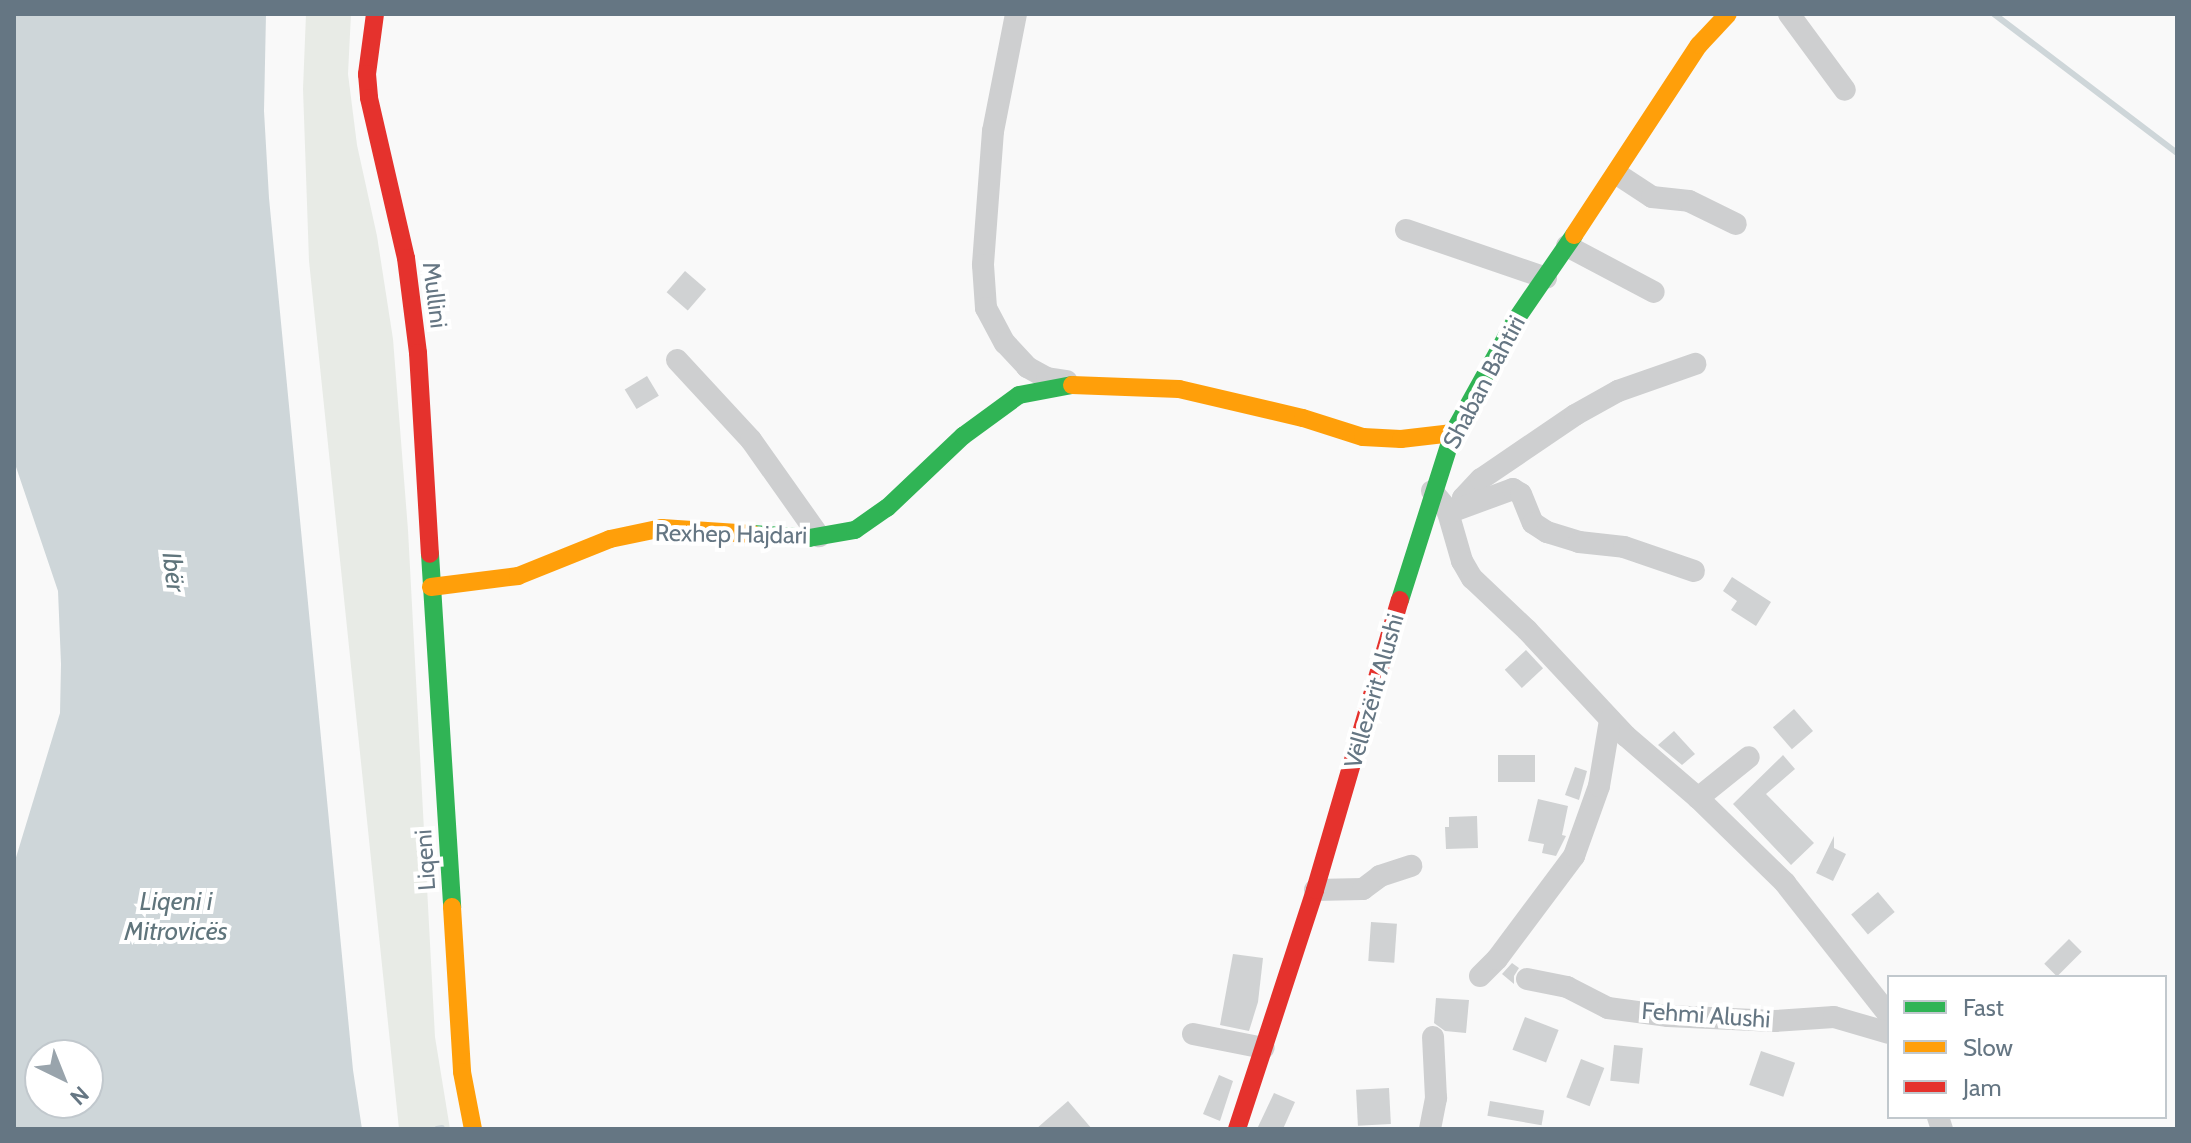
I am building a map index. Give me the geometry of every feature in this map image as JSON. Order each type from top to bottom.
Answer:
[{"type":"street","name":"Mullini","points":[[375,14],[367,74],[411,296],[431,587]]},
{"type":"street","name":"Rexhep Hajdari","points":[[1016,14],[993,131],[983,265],[986,308],[1005,343],[1027,367],[1047,378],[1179,389],[1303,418],[1363,437],[1401,439],[1453,433]]},
{"type":"street","name":"Shaban Bahtiri","points":[[1432,491],[1453,433],[1515,321],[1617,174],[1699,45],[1728,14]]},
{"type":"street","points":[[1789,14],[1845,90]]},
{"type":"street","points":[[1617,174],[1652,197],[1699,204],[1736,224]]},
{"type":"street","points":[[1406,230],[1546,278]]},
{"type":"street","points":[[1567,246],[1654,292]]},
{"type":"street","points":[[677,360],[751,440],[819,536]]},
{"type":"street","points":[[1695,364],[1630,386],[1575,415],[1481,479],[1455,509],[1462,561],[1472,578],[1527,630],[1610,720],[1698,798],[1806,906],[1887,1012]]},
{"type":"street","name":"Rexhep Hajdari","points":[[431,587],[518,576],[610,539],[662,528],[819,536],[855,530],[887,508],[963,436],[1019,395],[1084,383]]},
{"type":"street","points":[[1455,509],[1513,489],[1521,494],[1533,523],[1547,532],[1579,542],[1624,547],[1694,571]]},
{"type":"street","points":[[1432,491],[1455,509]]},
{"type":"street","name":"Vëllezërit Alushi","points":[[1237,1129],[1315,890],[1432,491]]},
{"type":"street","name":"Liqeni","points":[[431,587],[462,1072],[473,1129]]},
{"type":"street","points":[[1480,976],[1497,959],[1574,856],[1599,786],[1610,720]]},
{"type":"street","points":[[1698,798],[1749,757]]},
{"type":"street","points":[[1315,890],[1363,889],[1380,876],[1411,866]]},
{"type":"street","name":"Fehmi Alushi","points":[[1527,979],[1567,987],[1608,1008],[1668,1016],[1775,1021],[1834,1017],[1887,1032]]},
{"type":"street","points":[[1193,1034],[1264,1048]]},
{"type":"street","points":[[1430,1129],[1436,1098],[1433,1037]]},
{"type":"shaded area","points":[[306,14],[351,14],[348,74],[357,145],[377,236],[393,339],[408,530],[435,1037],[450,1129],[399,1129],[309,261],[303,89]]},
{"type":"water","name":"Liqeni i Mitrovicës","points":[[14,14],[266,14],[264,111],[269,198],[353,1070],[362,1129],[14,1129],[14,864],[60,713],[58,591],[14,461]]},
{"type":"building","points":[[685,271],[706,289],[688,311],[667,292]]},
{"type":"building","points":[[647,376],[659,396],[637,409],[625,389]]},
{"type":"building","points":[[1732,577],[1771,602],[1756,626],[1731,610],[1737,601],[1723,591]]},
{"type":"building","points":[[1526,650],[1543,668],[1522,688],[1505,670]]},
{"type":"building","points":[[1794,709],[1813,731],[1792,749],[1773,727]]},
{"type":"building","points":[[1674,731],[1695,754],[1682,765],[1658,745]]},
{"type":"building","points":[[1498,755],[1535,755],[1535,782],[1498,782]]},
{"type":"building","points":[[1783,755],[1795,769],[1766,794],[1814,843],[1791,865],[1733,804]]},
{"type":"building","points":[[1575,767],[1587,771],[1579,800],[1565,795]]},
{"type":"building","points":[[1538,799],[1568,806],[1562,835],[1566,836],[1556,856],[1542,853],[1544,844],[1528,841]]},
{"type":"building","points":[[1477,816],[1478,848],[1446,849],[1445,827],[1449,827],[1449,817]]},
{"type":"building","points":[[1834,836],[1834,848],[1846,854],[1833,881],[1816,873]]},
{"type":"building","points":[[1878,892],[1895,912],[1868,934],[1851,914]]},
{"type":"building","points":[[1371,922],[1397,924],[1394,963],[1368,961]]},
{"type":"building","points":[[2069,939],[2082,952],[2056,975],[2044,964]]},
{"type":"building","points":[[1233,954],[1263,958],[1258,1002],[1249,1031],[1220,1025]]},
{"type":"building","points":[[1512,963],[1519,968],[1514,984],[1502,974]]},
{"type":"building","points":[[1436,998],[1469,1000],[1466,1033],[1445,1031],[1434,1023]]},
{"type":"building","points":[[1525,1017],[1559,1030],[1546,1063],[1512,1050]]},
{"type":"building","points":[[1614,1045],[1643,1048],[1639,1084],[1610,1081]]},
{"type":"building","points":[[1761,1051],[1795,1063],[1783,1097],[1749,1085]]},
{"type":"building","points":[[1581,1059],[1604,1068],[1590,1106],[1566,1097]]},
{"type":"building","points":[[1219,1075],[1233,1081],[1220,1121],[1203,1114]]},
{"type":"building","points":[[1389,1088],[1391,1124],[1358,1126],[1356,1090]]},
{"type":"building","points":[[1274,1093],[1295,1102],[1283,1129],[1257,1129]]},
{"type":"building","points":[[1068,1101],[1092,1129],[1036,1129]]},
{"type":"building","points":[[1490,1101],[1544,1111],[1542,1125],[1487,1116]]},
{"type":"waterway","points":[[1994,14],[2177,153]]},
{"type":"waterway","points":[[437,1129],[442,1128]]},
{"type":"traffic: fast","points":[[1400,600],[1453,433],[1515,321],[1574,235]]},
{"type":"traffic: fast","points":[[753,534],[809,538],[855,530],[887,508],[963,436],[1019,395],[1072,385]]},
{"type":"traffic: fast","points":[[430,554],[452,907]]},
{"type":"traffic: slow","points":[[1574,235],[1699,45],[1728,14]]},
{"type":"traffic: slow","points":[[1072,385],[1179,389],[1303,418],[1363,437],[1401,439],[1453,433]]},
{"type":"traffic: slow","points":[[431,587],[518,576],[610,539],[662,528],[753,534]]},
{"type":"traffic: slow","points":[[452,907],[462,1072],[473,1129]]},
{"type":"traffic: jam","points":[[375,14],[367,74],[369,98],[406,258],[418,353],[430,554]]},
{"type":"traffic: jam","points":[[1237,1129],[1315,890],[1400,600]]},
{"type":"water label","name":"Ibër","points":[[173,572]]}]
